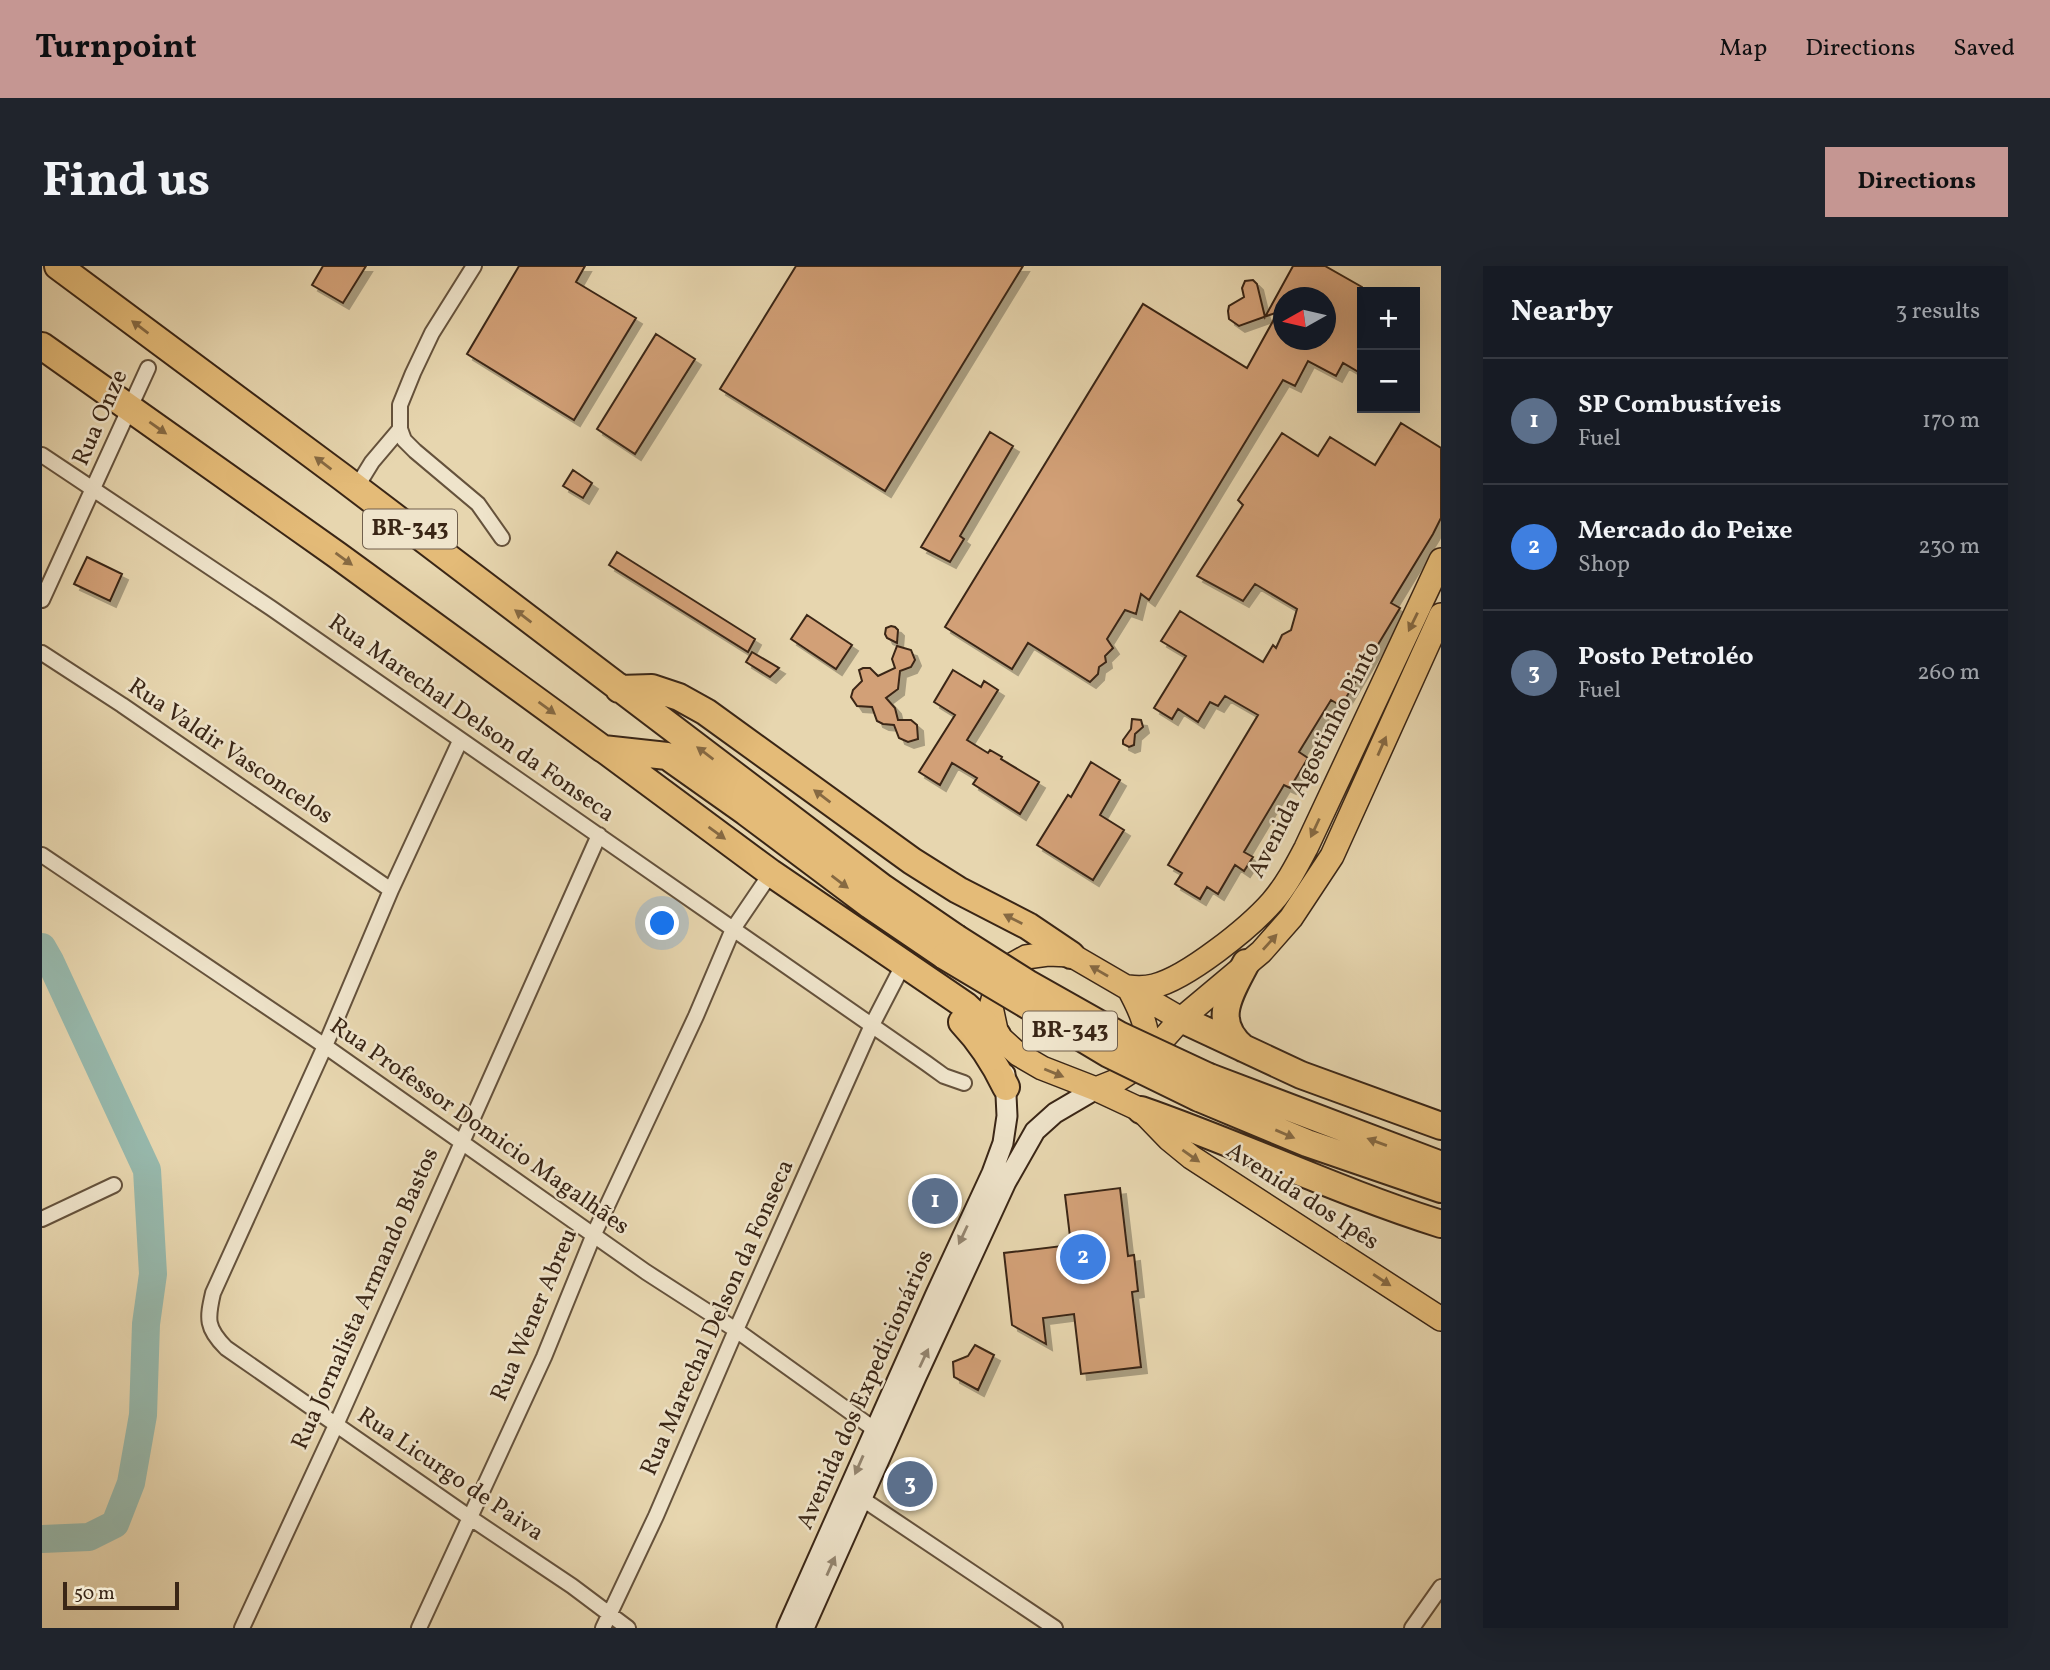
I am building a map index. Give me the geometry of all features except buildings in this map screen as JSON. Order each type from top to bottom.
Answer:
[{"type":"highway","name":"BR-343","points":[[58,266],[356,488],[619,689],[870,905],[950,947],[1109,1054],[1441,1165]]},
{"type":"highway","name":"BR-343","points":[[42,346],[337,555],[603,749],[667,756],[753,803]]},
{"type":"highway","points":[[619,689],[652,688],[679,696],[706,712],[912,861],[958,890],[1028,926],[1071,955]]},
{"type":"highway","points":[[603,749],[771,873],[965,1006],[997,1035]]},
{"type":"highway","points":[[1245,1049],[1234,1041],[1227,1030],[1224,1017],[1231,992],[1246,964]]},
{"type":"highway","points":[[906,967],[978,1040],[994,1062],[1006,1087]]},
{"type":"highway","points":[[1181,1018],[1301,1075],[1441,1126]]},
{"type":"highway","name":"BR-343","points":[[1204,1087],[1307,1143],[1441,1189]]},
{"type":"highway","points":[[1141,1110],[1328,1184],[1441,1224]]},
{"type":"main road","name":"Avenida Agostinho Pinto","points":[[1128,987],[1163,983],[1205,958],[1257,917],[1287,883],[1441,560]]},
{"type":"main road","name":"Avenida Agostinho Pinto","points":[[1147,1054],[1181,1018],[1261,952],[1291,918],[1332,856],[1441,615]]},
{"type":"main road","points":[[999,1178],[1007,1116],[1006,1087],[1004,1064],[991,1007],[998,981],[1008,967],[1026,957],[1071,955],[1181,1018]]},
{"type":"main road","points":[[999,1178],[1035,1131],[1055,1113],[1139,1066],[1147,1054],[1148,1040],[1145,1023],[1128,987]]},
{"type":"main road","points":[[997,1035],[1018,1054],[1042,1068],[1141,1110]]},
{"type":"main road","name":"Avenida dos Ipês","points":[[1141,1110],[1191,1157],[1441,1319]]},
{"type":"main road","name":"Avenida dos Expedicionários","points":[[787,1628],[854,1494],[999,1178]]},
{"type":"main road","name":"Avenida dos Expedicionários","points":[[804,1628],[854,1494]]},
{"type":"street","points":[[474,266],[432,333],[413,373],[400,405],[400,429],[404,440],[415,451],[478,504],[502,538]]},
{"type":"street","name":"Rua Onze","points":[[42,600],[148,368]]},
{"type":"street","points":[[356,488],[372,462],[400,429]]},
{"type":"street","name":"Rua Marechal Delson da Fonseca","points":[[42,455],[271,608],[944,1076],[964,1083]]},
{"type":"street","name":"Rua Valdir Vasconcelos","points":[[42,653],[391,890]]},
{"type":"street","name":"Rua Licurgo de Paiva","points":[[460,741],[391,890],[326,1046],[213,1293],[208,1316],[211,1331],[217,1339],[247,1363],[572,1586],[606,1621],[628,1628]]},
{"type":"street","name":"Rua Jornalista Armando Bastos","points":[[242,1628],[336,1425],[599,835]]},
{"type":"street","name":"Rua Professor Domicio Magalhães","points":[[42,855],[326,1046],[646,1272],[736,1330],[881,1434]]},
{"type":"street","name":"Rua Wener Abreu","points":[[419,1628],[544,1357],[594,1234],[696,1016],[733,929],[771,873]]},
{"type":"street","name":"Rua Marechal Delson da Fonseca","points":[[606,1621],[656,1516],[872,1025],[906,967]]},
{"type":"street","points":[[42,1219],[114,1185]]},
{"type":"street","points":[[854,1494],[1055,1628]]},
{"type":"street","points":[[1412,1628],[1435,1608],[1441,1587]]},
{"type":"waterway","points":[[42,947],[147,1170],[153,1274],[146,1324],[143,1415],[131,1483],[115,1524],[89,1537],[42,1539]]},
{"type":"place","name":"SP Combustíveis","points":[[935,1201]]},
{"type":"place","name":"Mercado do Peixe","points":[[1083,1257]]},
{"type":"place","name":"Posto Petroléo","points":[[910,1484]]}]
